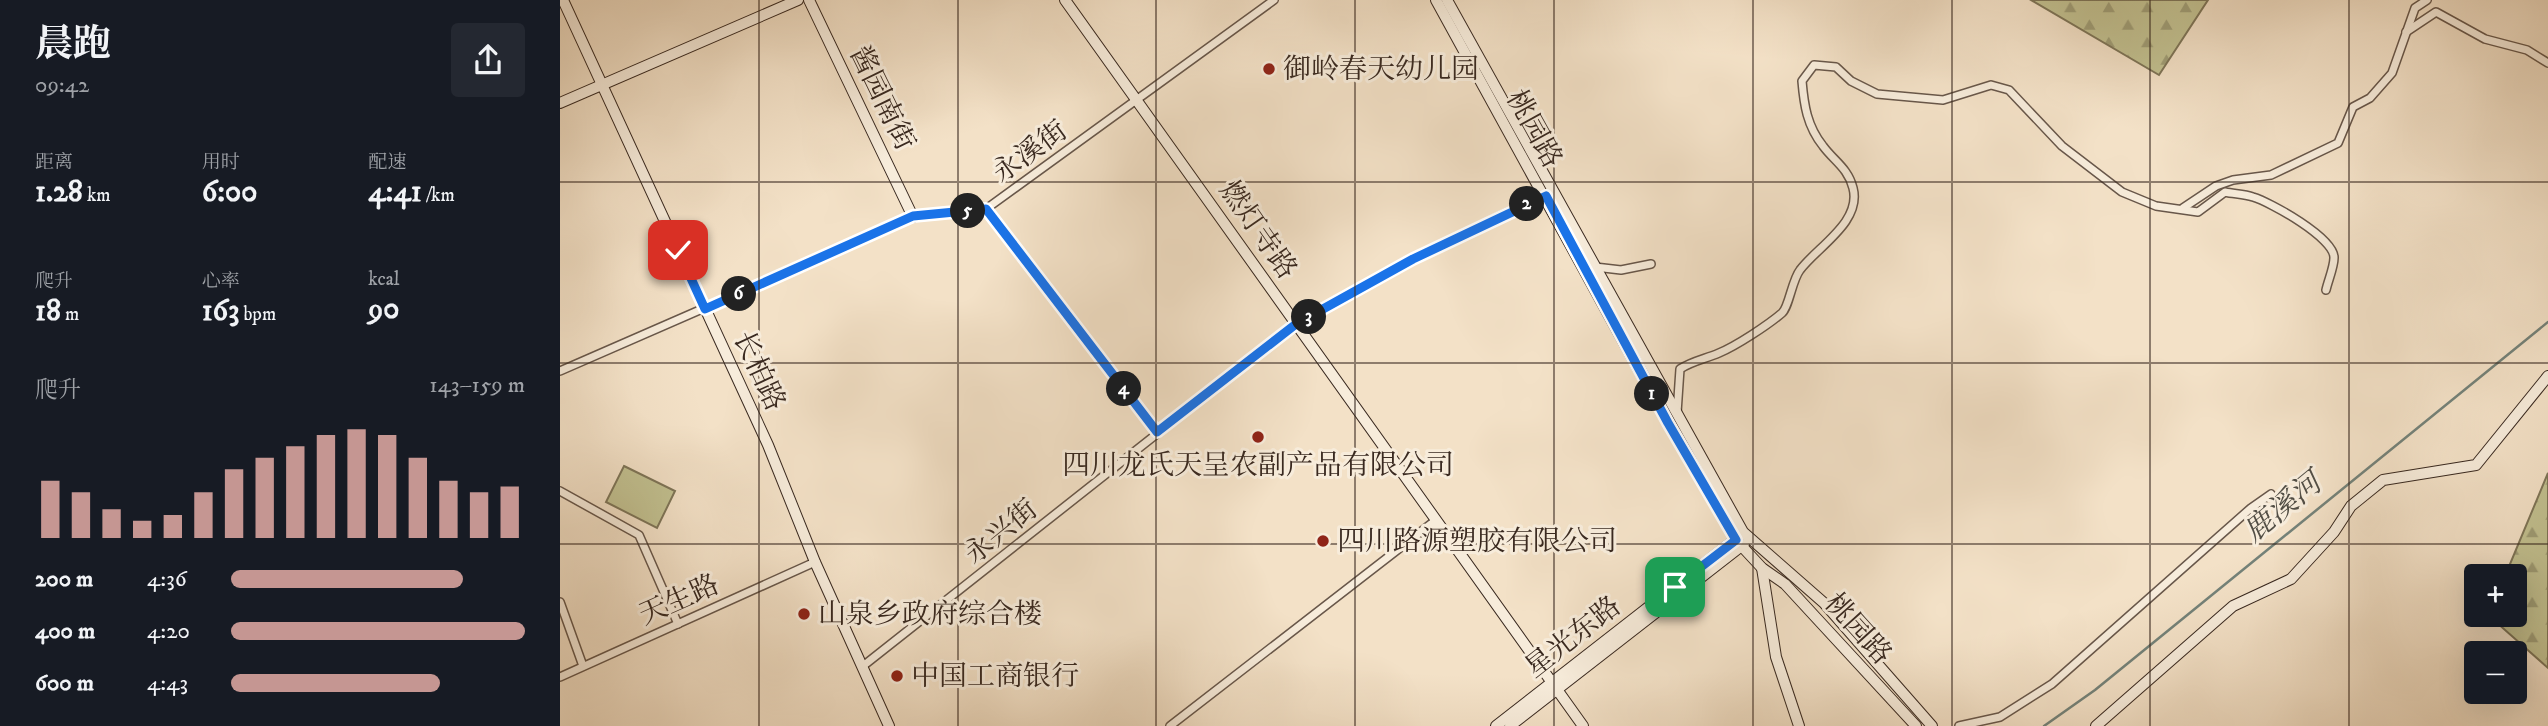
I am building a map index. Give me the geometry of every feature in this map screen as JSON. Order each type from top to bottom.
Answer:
[{"type":"street","name":"长柏路","points":[[563,0],[768,445],[815,562],[888,726]]},
{"type":"street","points":[[560,103],[798,0]]},
{"type":"street","name":"酱园南街","points":[[809,0],[913,216]]},
{"type":"street","name":"燃灯寺路","points":[[1065,0],[1583,726]]},
{"type":"street","name":"永溪街","points":[[560,371],[913,216],[986,209],[1274,0]]},
{"type":"street","name":"桃园路","points":[[1436,0],[1549,193],[1668,423],[1762,568],[1785,584],[1916,726]]},
{"type":"street","points":[[1447,0],[1549,193],[1594,267],[1743,539],[1824,603],[1932,726]]},
{"type":"street","points":[[2183,208],[2216,186],[2233,180],[2271,176],[2338,143],[2353,107],[2370,98],[2392,74],[2415,8],[2427,0]]},
{"type":"street","points":[[2406,32],[2436,12],[2486,39],[2526,50],[2548,63]]},
{"type":"street","points":[[1677,417],[1680,369],[1690,362],[1722,352],[1784,312],[1800,270],[1832,237],[1854,207],[1854,189],[1839,160],[1824,148],[1810,125],[1804,107],[1802,81],[1814,65],[1836,67],[1851,81],[1877,94],[1943,100],[1991,85],[2009,90],[2062,146],[2122,192],[2156,206],[2198,212],[2225,192],[2252,197],[2282,209],[2317,233],[2330,250],[2334,258],[2326,290]]},
{"type":"street","name":"永兴街","points":[[863,666],[1296,324],[1413,259],[1549,193]]},
{"type":"street","points":[[986,209],[1157,432]]},
{"type":"street","points":[[1594,267],[1631,270],[1651,264]]},
{"type":"street","points":[[2096,726],[2233,606],[2291,579],[2333,532],[2351,506],[2384,480],[2476,465],[2548,376]]},
{"type":"street","points":[[560,491],[639,535],[678,624]]},
{"type":"street","points":[[1959,726],[2000,717],[2052,684],[2250,508],[2271,494]]},
{"type":"street","points":[[1170,726],[1436,520]]},
{"type":"street","name":"星光东路","points":[[1496,726],[1554,686],[1743,539]]},
{"type":"street","name":"天生路","points":[[560,677],[815,562]]},
{"type":"street","points":[[1762,568],[1776,657],[1798,726]]},
{"type":"street","points":[[560,601],[583,666]]},
{"type":"street","name":"星光东路","points":[[1510,726],[1554,686]]},
{"type":"green space","points":[[2031,0],[2208,0],[2159,75]]},
{"type":"green space","points":[[624,466],[675,491],[657,528],[606,502]]},
{"type":"green space","points":[[2548,473],[2548,668],[2527,649],[2527,641],[2517,641],[2502,627],[2527,627],[2527,564],[2510,564]]},
{"type":"waterway","name":"鹿溪河","points":[[2044,726],[2095,690],[2548,322]]},
{"type":"place","name":"御岭春天幼儿园","points":[[1269,69]]},
{"type":"place","name":"四川龙氏天呈农副产品有限公司","points":[[1258,437]]},
{"type":"place","name":"四川路源塑胶有限公司","points":[[1323,541]]},
{"type":"place","name":"山泉乡政府综合楼","points":[[804,614]]},
{"type":"place","name":"中国工商银行","points":[[897,676]]},
{"type":"route","points":[[678,250],[705,309],[913,216],[986,209],[1157,432],[1296,324],[1413,259],[1546,196],[1668,423],[1736,540],[1675,587]]}]
